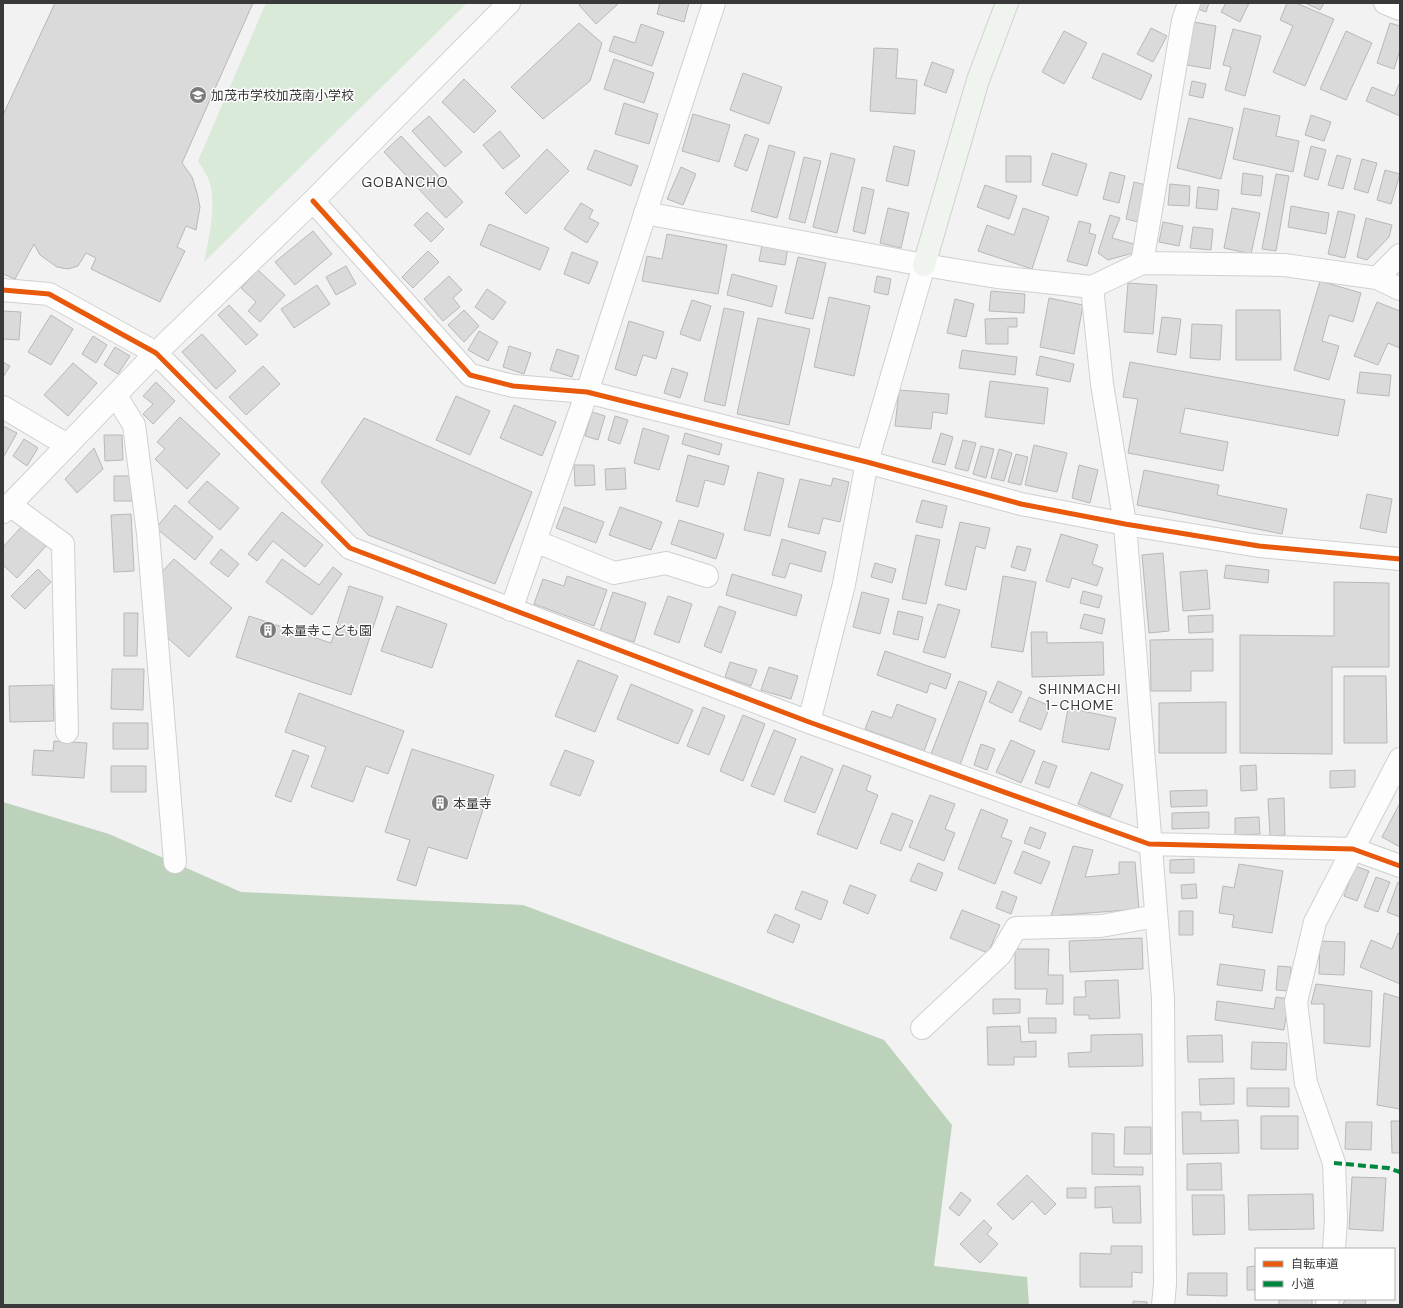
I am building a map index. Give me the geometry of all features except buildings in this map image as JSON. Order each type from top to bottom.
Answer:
[{"type":"street","points":[[67,732],[63,544],[7,509],[156,353],[313,201],[509,3]]},
{"type":"street","points":[[511,610],[587,392],[714,3]]},
{"type":"street","points":[[809,722],[844,584],[867,462],[978,80],[1007,3]]},
{"type":"street","points":[[1142,263],[1183,21],[1189,3]]},
{"type":"street","points":[[1385,3],[1400,9]]},
{"type":"street","points":[[313,201],[470,375],[513,386],[587,392],[867,462],[1021,504],[1125,524],[1259,546],[1400,559]]},
{"type":"street","points":[[645,213],[924,265],[997,277],[1092,287],[1142,263],[1284,265],[1377,278],[1400,289]]},
{"type":"street","points":[[1377,278],[1400,255]]},
{"type":"street","points":[[1092,287],[1102,384],[1125,524],[1149,844],[1163,998],[1165,1284],[1163,1305]]},
{"type":"street","points":[[3,290],[49,294],[156,353],[350,548],[809,722],[1149,844],[1353,849],[1400,866]]},
{"type":"street","points":[[116,396],[134,425],[148,533],[175,862]]},
{"type":"street","points":[[3,407],[67,445]]},
{"type":"street","points":[[535,541],[614,572],[666,563],[707,576]]},
{"type":"street","points":[[1334,1248],[1336,1219],[1334,1163],[1306,1083],[1296,1002],[1315,922],[1400,759]]},
{"type":"street","points":[[922,1028],[1000,955],[1016,928],[1101,926],[1156,916]]},
{"type":"green space","points":[[266,3],[467,3],[204,262],[211,221],[212,200],[209,180],[198,161]]},
{"type":"green space","points":[[3,802],[109,834],[241,892],[523,905],[884,1040],[952,1125],[934,1266],[1027,1277],[1029,1305],[3,1305]]},
{"type":"marked path","points":[[1334,1163],[1388,1168],[1400,1172]]},
{"type":"cycle path","points":[[313,201],[470,375],[513,386],[587,392],[867,462],[1021,504],[1125,524],[1259,546],[1400,559]]},
{"type":"cycle path","points":[[3,290],[49,294],[156,353],[350,548],[809,722],[1149,844],[1353,849],[1400,866]]},
{"type":"place","name":"加茂市学校加茂南小学校","points":[[198,95]]},
{"type":"place","name":"本量寺こども園","points":[[268,630]]},
{"type":"place","name":"本量寺","points":[[440,803]]},
{"type":"district","name":"GOBANCHO","points":[[405,182]]},
{"type":"district","name":"SHINMACHI 1-CHOME","points":[[1080,698]]}]
